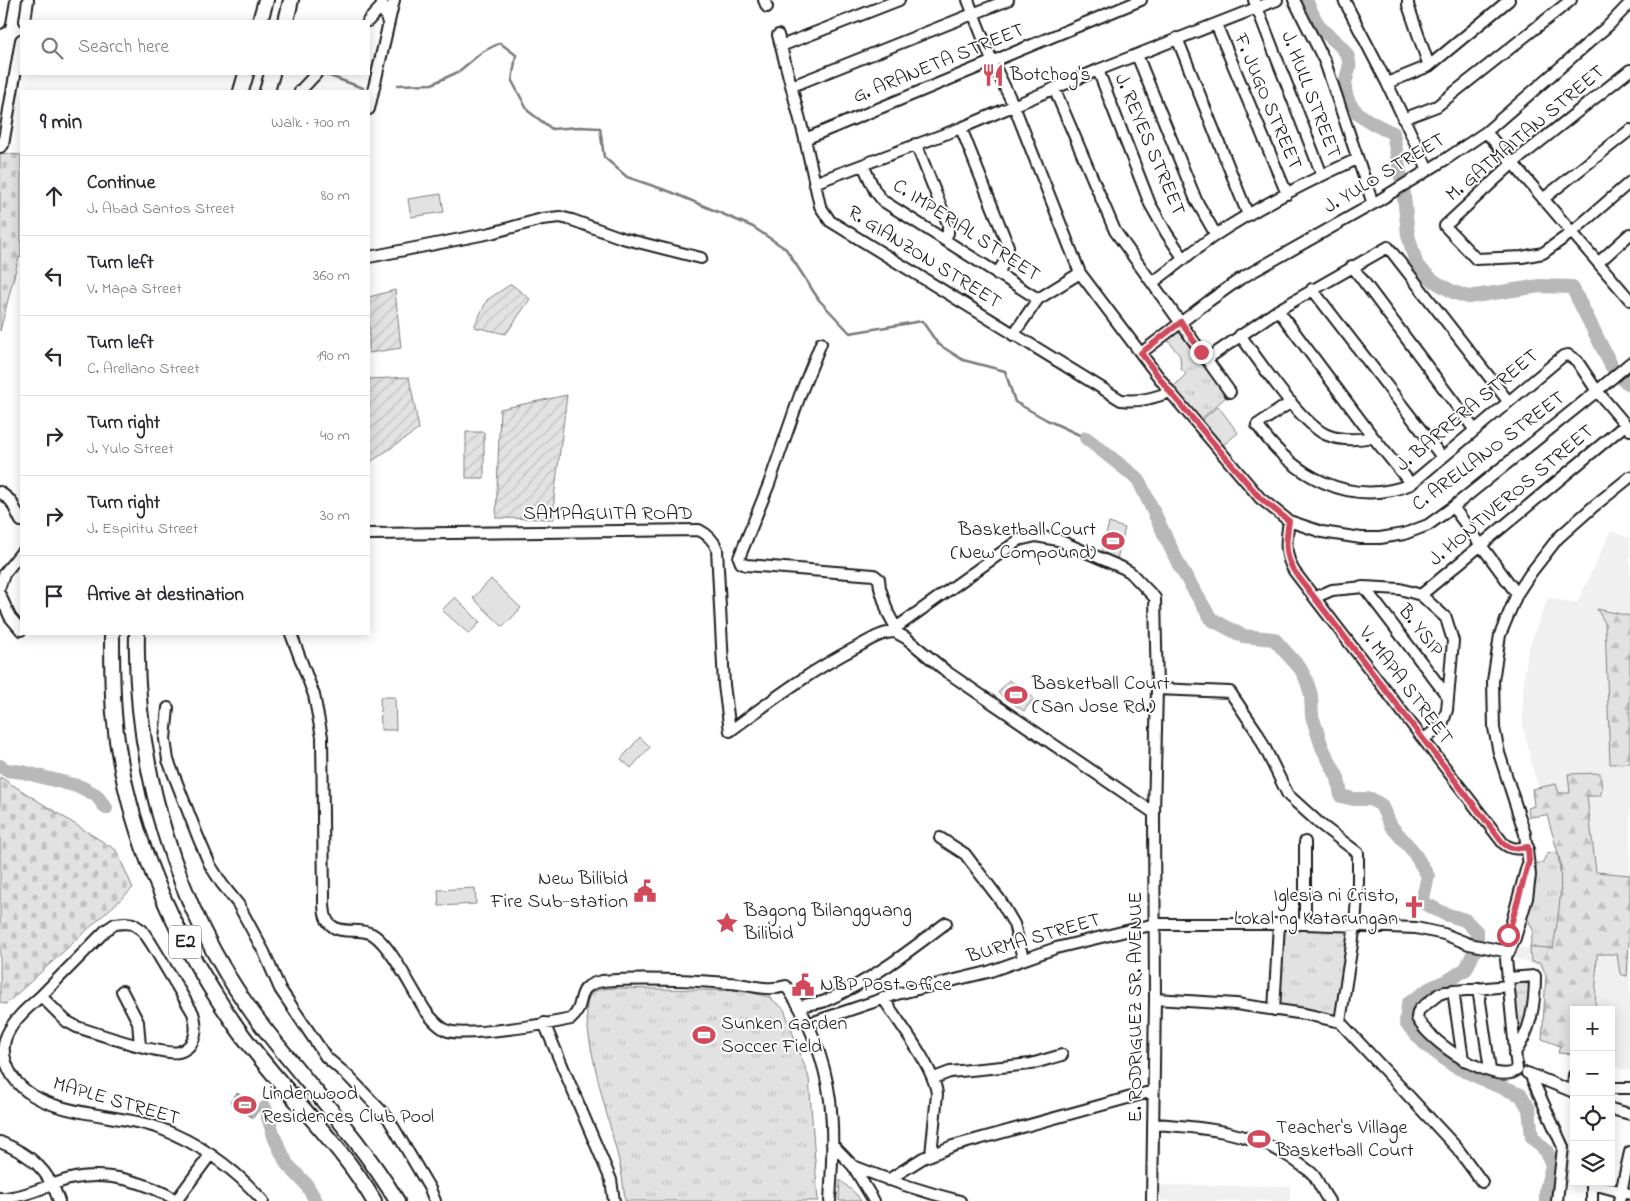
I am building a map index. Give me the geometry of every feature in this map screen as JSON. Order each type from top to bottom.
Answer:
[{"type":"highway","points":[[260,20],[266,0]]},
{"type":"highway","points":[[286,20],[291,0]]},
{"type":"highway","points":[[241,90],[246,75]]},
{"type":"highway","points":[[267,90],[272,75]]},
{"type":"highway","name":"E2","points":[[112,635],[114,715],[121,762],[133,812],[158,886],[177,927],[202,973],[238,1030],[346,1161],[374,1201]]},
{"type":"highway","name":"E2","points":[[137,635],[137,691],[147,756],[161,818],[198,921],[216,956],[253,1012],[288,1059],[327,1104],[369,1158],[397,1201]]},
{"type":"street","points":[[25,20],[28,0]]},
{"type":"street","points":[[370,105],[394,0]]},
{"type":"street","points":[[781,46],[900,0]]},
{"type":"street","name":"C. ARELLANO STREET","points":[[968,0],[992,61],[1014,106],[1080,272],[1170,392],[1260,498],[1289,521],[1340,536],[1380,538],[1404,534],[1428,525],[1453,507],[1630,363]]},
{"type":"street","points":[[792,86],[1008,0]]},
{"type":"street","name":"G. ARANETA STREET","points":[[806,139],[1141,0]]},
{"type":"street","points":[[814,183],[961,128],[1098,70],[1216,24],[1255,4],[1278,0]]},
{"type":"street","points":[[1294,0],[1325,62],[1372,204]]},
{"type":"street","points":[[1344,0],[1387,83],[1428,170]]},
{"type":"street","points":[[1408,0],[1408,5],[1429,66]]},
{"type":"street","points":[[1387,83],[1429,66],[1509,0]]},
{"type":"street","points":[[1403,119],[1437,106],[1572,0]]},
{"type":"street","points":[[382,3],[388,24]]},
{"type":"street","points":[[369,20],[382,3]]},
{"type":"street","name":"J. YULO STREET","points":[[1141,353],[1240,279],[1372,204],[1486,132],[1609,25],[1630,3]]},
{"type":"street","name":"J. HULL STREET","points":[[1255,4],[1322,175]]},
{"type":"street","points":[[0,23],[2,7]]},
{"type":"street","name":"F. JUGO STREET","points":[[1216,24],[1287,194]]},
{"type":"street","name":"R. GIANZON STREET","points":[[778,36],[806,139],[820,206],[830,221],[1121,400],[1134,402],[1148,400],[1170,392]]},
{"type":"street","points":[[1177,38],[1248,215]]},
{"type":"street","points":[[0,148],[3,145],[20,46]]},
{"type":"street","points":[[1137,55],[1196,200],[1216,235]]},
{"type":"street","name":"J. REYES STREET","points":[[1098,70],[1150,204],[1184,259]]},
{"type":"street","name":"M. GATMAITAN STREET","points":[[1571,233],[1543,253],[1522,257],[1476,259],[1445,226],[1513,163],[1630,70]]},
{"type":"street","points":[[300,90],[315,75]]},
{"type":"street","points":[[1054,88],[1115,231],[1230,392]]},
{"type":"street","points":[[961,128],[1008,246],[1007,258],[997,274]]},
{"type":"street","points":[[1543,200],[1630,130]]},
{"type":"street","points":[[1486,132],[1571,233],[1628,295]]},
{"type":"street","points":[[916,144],[948,224],[948,234],[944,240]]},
{"type":"street","points":[[1152,283],[1216,235],[1248,215],[1322,175],[1357,159]]},
{"type":"street","name":"C. IMPERIAL STREET","points":[[864,165],[875,191],[883,201],[1038,299]]},
{"type":"street","points":[[1571,233],[1630,182]]},
{"type":"street","points":[[370,257],[491,233],[542,219],[560,217],[622,238],[701,258]]},
{"type":"street","points":[[1598,263],[1630,234]]},
{"type":"street","points":[[1206,359],[1312,289],[1388,247],[1508,401]]},
{"type":"street","points":[[1352,266],[1474,429]]},
{"type":"street","points":[[1013,335],[1038,299],[1080,272]]},
{"type":"street","points":[[1312,289],[1442,457]]},
{"type":"street","points":[[1278,310],[1373,437],[1411,484]]},
{"type":"street","points":[[1240,335],[1291,402],[1314,427],[1329,436],[1360,440],[1373,437]]},
{"type":"street","points":[[821,343],[800,395],[769,484],[739,558],[741,563],[874,575],[879,579],[880,588],[895,632],[903,636],[947,672],[1154,813]]},
{"type":"street","name":"J. BARRERA STREET","points":[[1291,402],[1256,425],[1266,438],[1300,469],[1321,481],[1342,490],[1385,492],[1411,484],[1559,358],[1568,355],[1577,361],[1597,391]]},
{"type":"street","points":[[1597,391],[1628,427]]},
{"type":"street","name":"J. HONTIVEROS STREET","points":[[1421,595],[1628,427]]},
{"type":"street","points":[[1517,1070],[1508,982],[1508,952],[1516,938],[1529,890],[1530,875],[1528,847],[1499,753],[1494,728],[1492,698],[1495,659],[1500,635],[1517,594],[1530,574],[1558,538],[1630,477]]},
{"type":"street","points":[[0,492],[11,501],[20,519]]},
{"type":"street","points":[[1453,507],[1517,594]]},
{"type":"street","name":"V. MAPA STREET","points":[[1289,521],[1286,552],[1294,571],[1316,597],[1503,843],[1516,850],[1528,847]]},
{"type":"street","name":"SAMPAGUITA ROAD","points":[[370,534],[692,529],[704,532],[717,549],[724,685],[730,731]]},
{"type":"street","name":"E. RODRIGUEZ SR. AVENUE","points":[[730,731],[796,683],[845,653],[893,630],[1019,540],[1036,536],[1058,540],[1123,568],[1130,572],[1153,594],[1156,602],[1157,689],[1154,813],[1155,924],[1152,1201]]},
{"type":"street","points":[[0,586],[4,574],[20,554]]},
{"type":"street","points":[[1316,597],[1332,590],[1364,587],[1400,589],[1421,595],[1446,618],[1453,641],[1447,710],[1442,725],[1424,739]]},
{"type":"street","name":"B. YSIP","points":[[1364,587],[1448,696]]},
{"type":"street","points":[[0,595],[10,617],[20,629]]},
{"type":"street","points":[[292,635],[314,696],[322,737],[324,767],[324,896],[325,915],[328,923],[339,929],[365,931],[381,940],[432,1020],[445,1029],[458,1033],[571,1019],[576,1015],[582,993],[588,986],[602,981],[724,982],[762,989],[786,986],[800,1006],[808,1024],[826,1079],[832,1144],[830,1201]]},
{"type":"street","points":[[1157,689],[1214,690],[1227,691],[1232,694],[1257,732],[1288,795],[1320,824],[1358,853],[1355,925],[1340,1022]]},
{"type":"street","points":[[168,708],[165,739],[168,760],[210,865],[238,904],[264,952],[280,989],[326,1058],[348,1076],[388,1118],[430,1189],[435,1201]]},
{"type":"street","points":[[940,838],[965,854],[1000,900],[1014,924],[1023,958]]},
{"type":"street","points":[[1305,842],[1305,924]]},
{"type":"street","name":"MAPLE STREET","points":[[40,996],[66,1021],[91,1032],[163,1052],[179,1052],[190,1044],[196,1034],[193,1013],[142,930],[134,924],[125,923],[115,924],[106,930],[40,996],[16,1020],[5,1038],[4,1059],[17,1082],[29,1093],[56,1105],[157,1127],[178,1136],[225,1164],[263,1201]]},
{"type":"street","points":[[800,1006],[825,1001],[854,986],[905,955],[946,923]]},
{"type":"street","name":"BURMA STREET","points":[[808,1024],[884,998],[988,972],[1023,958],[1056,948],[1155,924],[1305,924],[1416,928],[1444,934],[1483,948],[1508,952]]},
{"type":"street","points":[[1274,1010],[1279,924]]},
{"type":"street","points":[[1514,1054],[1526,1036],[1530,1023],[1535,991],[1535,976],[1478,988],[1453,990],[1440,994],[1418,1012],[1417,1018],[1432,1037],[1447,1050],[1463,1060],[1507,1075],[1517,1070],[1570,1091]]},
{"type":"street","points":[[1478,988],[1490,1070]]},
{"type":"street","points":[[1453,990],[1463,1060]]},
{"type":"street","points":[[122,991],[138,1022],[140,1046]]},
{"type":"street","points":[[884,998],[934,1078],[937,1094],[931,1155]]},
{"type":"street","points":[[1154,999],[1236,1004],[1340,1022],[1458,1148],[1482,1182]]},
{"type":"street","points":[[544,1023],[611,1180],[614,1201]]},
{"type":"street","points":[[934,1078],[950,1072],[1031,1064],[1062,1055]]},
{"type":"street","points":[[1530,1074],[1563,1147],[1557,1201]]},
{"type":"street","points":[[1615,1088],[1630,1088]]},
{"type":"street","points":[[888,1180],[931,1155],[953,1146],[997,1132],[1154,1091]]},
{"type":"street","points":[[1615,1111],[1630,1114]]},
{"type":"street","points":[[1153,1124],[1202,1127],[1250,1138],[1284,1153],[1304,1167],[1315,1176],[1328,1201]]},
{"type":"street","points":[[0,1142],[22,1152],[37,1164],[54,1185],[59,1201]]},
{"type":"street","points":[[832,1144],[852,1166],[874,1201]]},
{"type":"street","points":[[1600,1186],[1623,1195],[1630,1152]]},
{"type":"street","points":[[0,1198],[11,1198],[72,1179],[87,1177],[120,1179],[140,1184],[177,1201],[210,1155]]},
{"type":"street","points":[[852,1166],[930,1194],[960,1201]]},
{"type":"street","points":[[1592,1201],[1593,1186]]},
{"type":"shaded area","points":[[1611,531],[1630,538],[1630,1071],[1615,1067],[1615,1006],[1572,1006],[1552,972],[1515,958],[1517,948],[1555,949],[1563,859],[1553,823],[1535,777],[1523,726],[1523,687],[1528,650],[1548,598],[1577,603]]},
{"type":"shaded area","points":[[1160,1185],[1290,1186],[1290,1201],[1160,1201]]},
{"type":"green space","points":[[0,153],[20,155],[20,257],[0,331]]},
{"type":"green space","points":[[441,194],[444,212],[411,217],[408,199]]},
{"type":"green space","points":[[511,284],[530,299],[506,334],[474,327],[487,300]]},
{"type":"green space","points":[[395,290],[401,348],[370,353],[370,297]]},
{"type":"green space","points":[[1179,329],[1227,396],[1199,421],[1172,388],[1186,374],[1181,369],[1180,356],[1167,339]]},
{"type":"green space","points":[[409,377],[419,429],[370,462],[370,379]]},
{"type":"green space","points":[[567,395],[554,498],[554,519],[496,518],[500,409]]},
{"type":"green space","points":[[1218,406],[1238,433],[1223,445],[1202,420]]},
{"type":"green space","points":[[466,432],[484,432],[484,478],[466,478]]},
{"type":"green space","name":"Basketball Court (New Compound)","points":[[1109,523],[1125,528],[1117,559],[1101,554]]},
{"type":"green space","points":[[491,579],[521,608],[503,627],[473,598]]},
{"type":"green space","points":[[455,597],[480,622],[469,634],[442,610]]},
{"type":"green space","points":[[1597,609],[1630,616],[1630,763],[1610,764],[1605,623]]},
{"type":"green space","name":"Basketball Court (San Jose Rd.)","points":[[1009,680],[1034,698],[1024,711],[998,693]]},
{"type":"green space","points":[[380,697],[395,697],[396,730],[381,730]]},
{"type":"green space","points":[[640,737],[650,747],[631,768],[621,759]]},
{"type":"green space","points":[[1600,773],[1602,790],[1600,796],[1587,796],[1596,872],[1630,875],[1627,976],[1620,974],[1617,954],[1597,954],[1595,1006],[1570,1006],[1570,1054],[1558,1053],[1560,1046],[1542,1039],[1546,976],[1541,963],[1531,962],[1530,947],[1553,947],[1561,864],[1547,815],[1529,817],[1528,808],[1534,806],[1532,789],[1556,784],[1559,793],[1570,793],[1568,774]]},
{"type":"green space","points":[[0,777],[116,850],[133,888],[6,1004],[0,1003]]},
{"type":"green space","points":[[1557,852],[1561,887],[1553,948],[1530,947],[1533,930],[1526,915],[1532,899],[1537,863],[1542,863],[1547,854]]},
{"type":"green space","points":[[475,888],[476,904],[439,906],[438,890]]},
{"type":"green space","points":[[1284,927],[1349,927],[1338,1016],[1277,1005]]},
{"type":"green space","points":[[1531,981],[1525,1019],[1517,1041],[1512,982]]},
{"type":"green space","points":[[601,989],[745,991],[769,997],[784,1009],[809,1078],[818,1201],[625,1201],[618,1155],[592,1052],[587,1008],[592,993]]},
{"type":"green space","points":[[840,1180],[857,1195],[861,1201],[839,1201]]},
{"type":"water","name":"Lindenwood Residences Club Pool","points":[[237,1093],[260,1108],[253,1118],[230,1102]]},
{"type":"waterway","points":[[1306,0],[1320,27],[1347,55],[1349,67],[1345,85],[1349,103],[1361,116],[1393,133],[1401,178]]},
{"type":"waterway","points":[[398,85],[432,84],[458,72],[482,52],[500,43],[516,55],[512,81],[528,111],[552,129],[600,128],[604,157],[627,177],[671,192],[753,227],[786,249],[819,300],[850,333],[922,321],[938,344],[963,360],[1005,371],[1015,402],[1047,420],[1086,438]]},
{"type":"waterway","points":[[327,75],[363,88]]},
{"type":"waterway","points":[[1403,186],[1408,235],[1417,266],[1434,281],[1453,292],[1468,297],[1540,286],[1572,287],[1612,367]]},
{"type":"waterway","points":[[1622,379],[1630,384]]},
{"type":"waterway","points":[[1086,438],[1138,479],[1179,565],[1211,619],[1243,636],[1274,639],[1300,668],[1311,695],[1312,716],[1322,747],[1338,778],[1341,796],[1354,799],[1371,799],[1381,805],[1391,826],[1413,851],[1428,876],[1422,902],[1445,914],[1465,920],[1477,932],[1477,942]]},
{"type":"waterway","points":[[0,766],[6,770],[23,772],[81,787],[96,795],[106,808]]},
{"type":"waterway","points":[[1474,952],[1466,969],[1449,980],[1429,989],[1408,1004],[1406,1023],[1426,1045],[1454,1066],[1521,1095],[1529,1109],[1532,1137],[1547,1152],[1552,1166],[1546,1189],[1546,1201]]},
{"type":"waterway","points":[[265,1108],[275,1139],[287,1164],[306,1184],[316,1201]]},
{"type":"place","name":"Botchog's","points":[[993,75]]},
{"type":"place","name":"Basketball Court (New Compound)","points":[[1113,541]]},
{"type":"place","name":"Basketball Court (San Jose Rd.)","points":[[1016,695]]},
{"type":"place","name":"New Bilibid Fire Sub-station","points":[[645,891]]},
{"type":"place","name":"Iglesia ni Cristo, Lokal ng Katarungan","points":[[1414,907]]},
{"type":"place","name":"Bagong Bilangguang Bilibid","points":[[727,923]]},
{"type":"place","name":"NBP Post Office","points":[[803,985]]},
{"type":"place","name":"Sunken Garden Soccer Field","points":[[704,1035]]},
{"type":"place","name":"Lindenwood Residences Club Pool","points":[[245,1105]]},
{"type":"place","name":"Teacher's Village Basketball Court","points":[[1259,1139]]},
{"type":"route","points":[[1201,352],[1181,322],[1141,353],[1170,392],[1260,498],[1289,521],[1286,552],[1294,571],[1316,597],[1503,843],[1516,850],[1528,847],[1529,861],[1508,935]]}]
